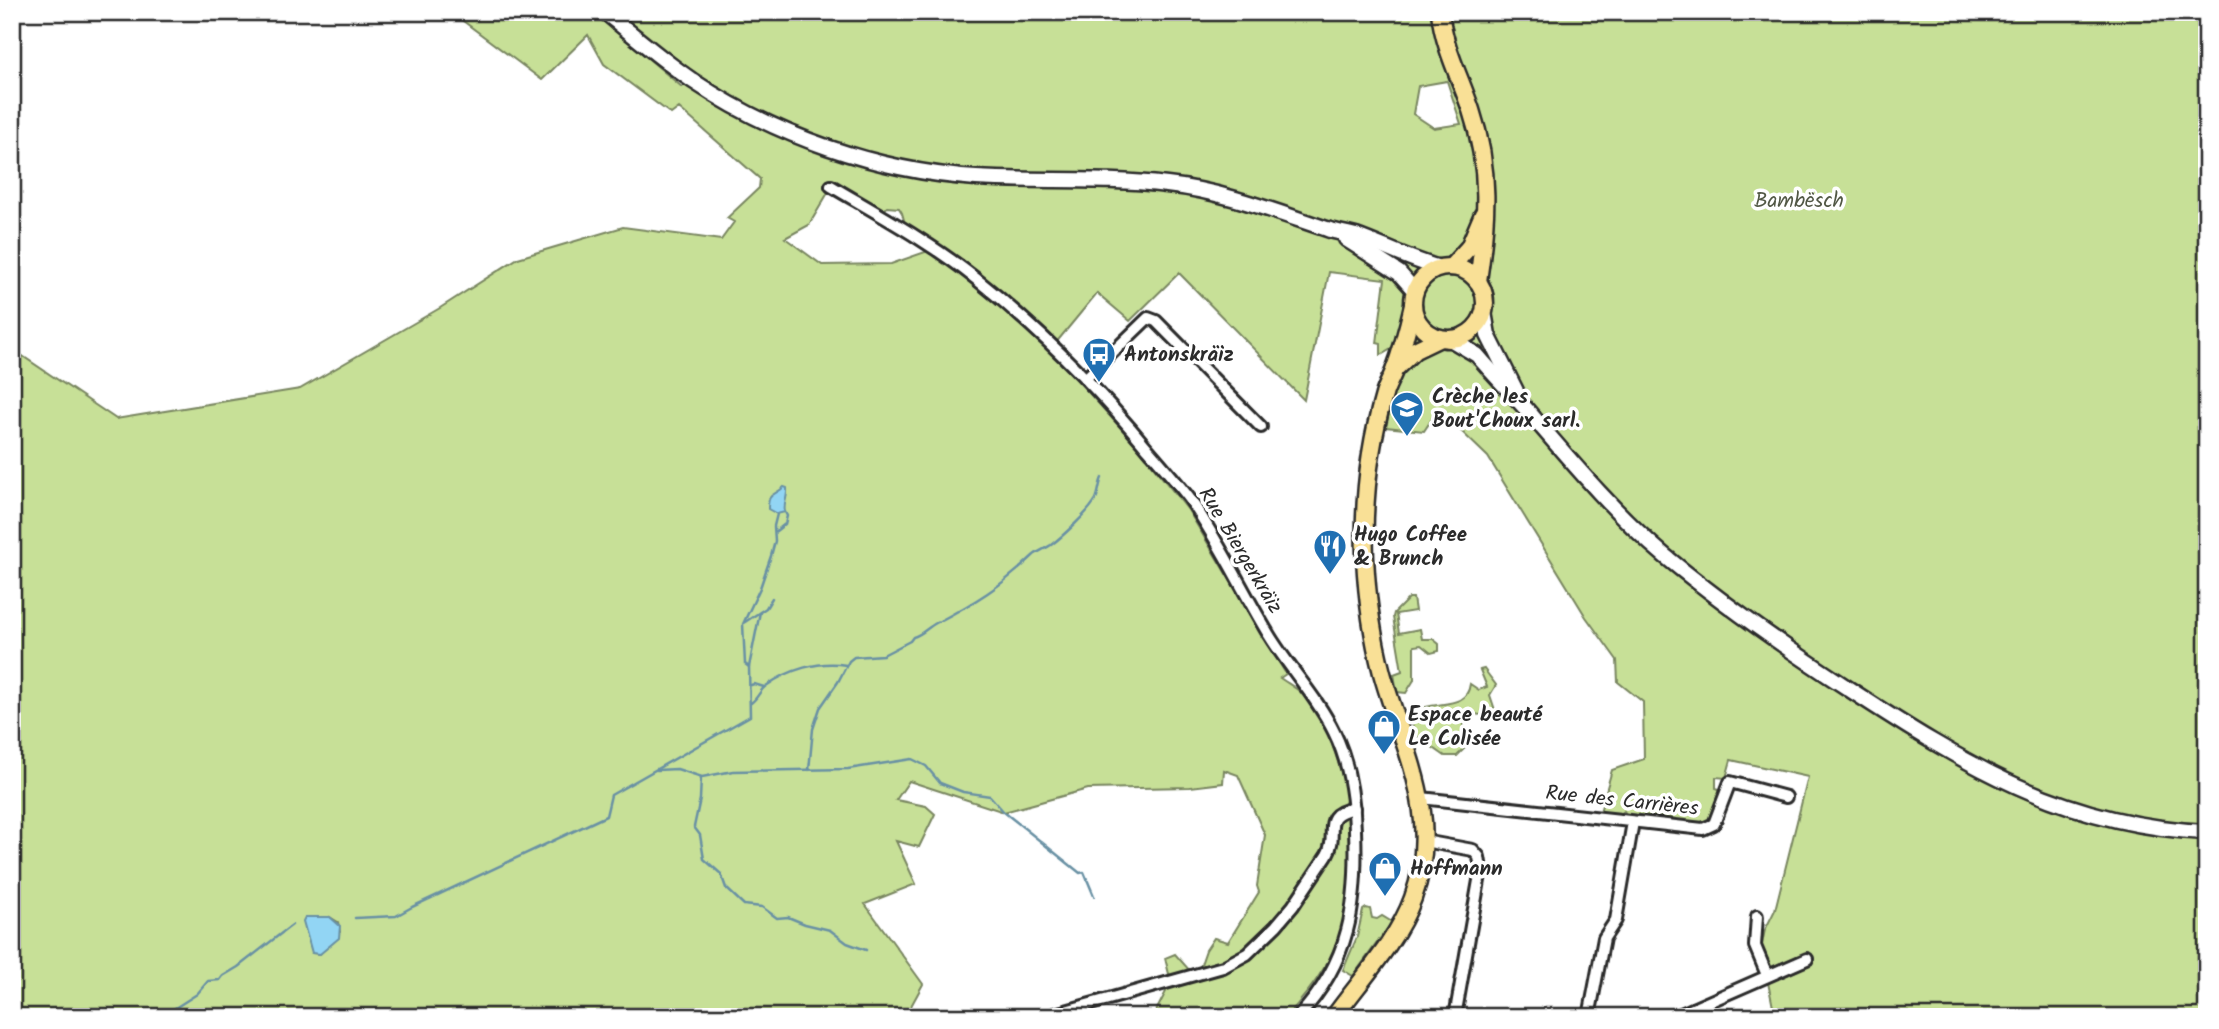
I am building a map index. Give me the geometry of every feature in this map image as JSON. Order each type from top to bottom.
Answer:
[{"type":"main road","points":[[605,12],[664,61],[726,102],[782,129],[855,155],[914,169],[974,178],[1167,185],[1225,196],[1356,236],[1410,260],[1471,274],[1483,291],[1488,335],[1525,408]]},
{"type":"main road","points":[[1440,12],[1443,32],[1471,110],[1486,180],[1486,234],[1478,282]]},
{"type":"main road","points":[[1334,1017],[1401,923],[1413,897],[1424,841],[1421,798],[1382,672],[1374,639],[1366,579],[1364,530],[1374,440],[1384,392],[1394,370],[1414,298],[1424,276],[1446,267],[1469,247],[1486,209]]},
{"type":"main road","points":[[1333,231],[1399,273],[1414,298],[1421,326],[1430,334],[1477,355],[1614,508],[1664,555],[1762,631],[1908,727],[1997,779],[2065,807],[2135,825],[2207,832]]},
{"type":"main road","points":[[1394,370],[1415,350],[1468,334],[1485,312]]},
{"type":"street","name":"Rue Biergerkräiz","points":[[831,186],[907,231],[974,277],[1087,378],[1187,496],[1210,530],[1271,638],[1334,731],[1342,752],[1354,808],[1354,905],[1336,961],[1324,985],[1298,1017]]},
{"type":"street","points":[[1087,378],[1148,318],[1156,321],[1261,427]]},
{"type":"street","name":"Rue des Carrières","points":[[1421,798],[1709,828],[1719,816],[1730,782],[1786,797]]},
{"type":"street","points":[[1044,1017],[1223,967],[1247,954],[1293,906],[1331,849],[1332,820],[1335,815],[1342,810],[1354,808]]},
{"type":"street","points":[[1589,1017],[1604,938],[1616,920],[1633,822]]},
{"type":"street","points":[[1424,841],[1473,850],[1479,857],[1481,869],[1455,1017]]},
{"type":"street","points":[[1756,916],[1755,946],[1767,975]]},
{"type":"street","points":[[1674,1017],[1807,959]]},
{"type":"green space","name":"Bambësch","points":[[455,12],[483,12],[487,16],[490,12],[593,12],[682,87],[698,76],[618,12],[2207,12],[2207,1017],[1775,1017],[1761,948],[1765,930],[1775,910],[1808,777],[1731,760],[1726,778],[1716,777],[1716,788],[1722,790],[1716,815],[1704,826],[1654,817],[1628,817],[1624,811],[1617,817],[1600,812],[1612,770],[1644,759],[1643,702],[1618,682],[1617,660],[1586,617],[1488,457],[1458,428],[1434,416],[1424,431],[1386,427],[1390,409],[1383,398],[1399,334],[1391,349],[1381,355],[1381,344],[1377,343],[1385,279],[1329,272],[1304,400],[1179,273],[1130,321],[1097,293],[1050,350],[1136,445],[1188,510],[1286,674],[1280,678],[1303,694],[1311,704],[1325,728],[1336,756],[1348,796],[1342,810],[1349,815],[1349,876],[1343,924],[1324,969],[1286,1017],[1153,1017],[1171,982],[1165,958],[1175,954],[1190,971],[1199,970],[1206,950],[1214,938],[1228,942],[1259,892],[1257,886],[1265,835],[1238,775],[1224,770],[1223,783],[1190,787],[1088,789],[1004,812],[909,781],[896,800],[926,806],[935,814],[919,847],[896,841],[916,884],[865,904],[923,984],[905,1017],[12,1017],[12,349],[116,419],[300,389],[440,308],[518,258],[623,227],[721,240],[734,222],[727,218],[759,188],[760,179],[679,108],[671,114],[604,64],[588,35],[542,80],[455,15]],"holes":[[[1447,81],[1461,124],[1434,128],[1413,114],[1418,86]],[[832,186],[880,215],[887,207],[899,208],[907,231],[934,249],[891,264],[822,265],[785,238],[809,225]],[[330,917],[338,922],[340,932],[320,954],[312,953]]]},
{"type":"green space","points":[[1409,598],[1413,598],[1415,611],[1396,614],[1399,633],[1420,629],[1422,639],[1433,639],[1439,644],[1439,651],[1431,653],[1421,645],[1414,646],[1414,680],[1406,693],[1397,692],[1394,674],[1402,671],[1393,617]]},
{"type":"green space","points":[[1484,669],[1496,685],[1490,695],[1495,710],[1490,716],[1473,714],[1463,725],[1466,747],[1457,756],[1445,756],[1415,735],[1410,716],[1426,707],[1460,700],[1470,684],[1479,690],[1487,687],[1480,670]]},
{"type":"green space","points":[[1370,909],[1372,918],[1382,916],[1392,922],[1353,976],[1343,970],[1357,937],[1363,910]]},
{"type":"water","points":[[784,487],[787,488],[785,512],[777,514],[768,509],[769,500]]},
{"type":"water","points":[[305,917],[330,917],[340,926],[339,938],[320,954],[312,953],[303,921]]},
{"type":"waterway","points":[[809,770],[813,729],[820,708],[849,661],[854,657],[883,655],[999,585],[1082,517],[1096,499],[1102,478]]},
{"type":"waterway","points":[[776,531],[785,524],[785,512]]},
{"type":"waterway","points":[[749,667],[745,664],[743,624],[771,556],[777,514]]},
{"type":"waterway","points":[[355,918],[396,916],[606,816],[611,795],[750,716],[749,667],[760,612],[772,598]]},
{"type":"waterway","points":[[745,622],[760,612]]},
{"type":"waterway","points":[[751,703],[766,686],[784,675],[815,665],[846,665]]},
{"type":"waterway","points":[[751,685],[764,687]]},
{"type":"waterway","points":[[657,770],[677,769],[702,777],[733,771],[848,769],[912,759],[926,766],[940,783],[963,792],[990,796],[1004,812],[1080,873],[1084,872],[1094,896]]},
{"type":"waterway","points":[[701,778],[694,827],[700,835],[704,859],[721,874],[726,888],[744,905],[762,907],[777,918],[788,917],[830,930],[847,943],[866,950]]},
{"type":"waterway","points":[[161,1017],[197,994],[208,981],[220,980],[292,925]]},
{"type":"place","name":"Antonskräiz","points":[[1099,384]]},
{"type":"place","name":"Crèche les Bout'Choux sarl.","points":[[1407,438]]},
{"type":"place","name":"Hugo Coffee & Brunch","points":[[1330,576]]},
{"type":"place","name":"Espace beauté Le Colisée","points":[[1384,756]]},
{"type":"place","name":"Hoffmann","points":[[1385,898]]}]
